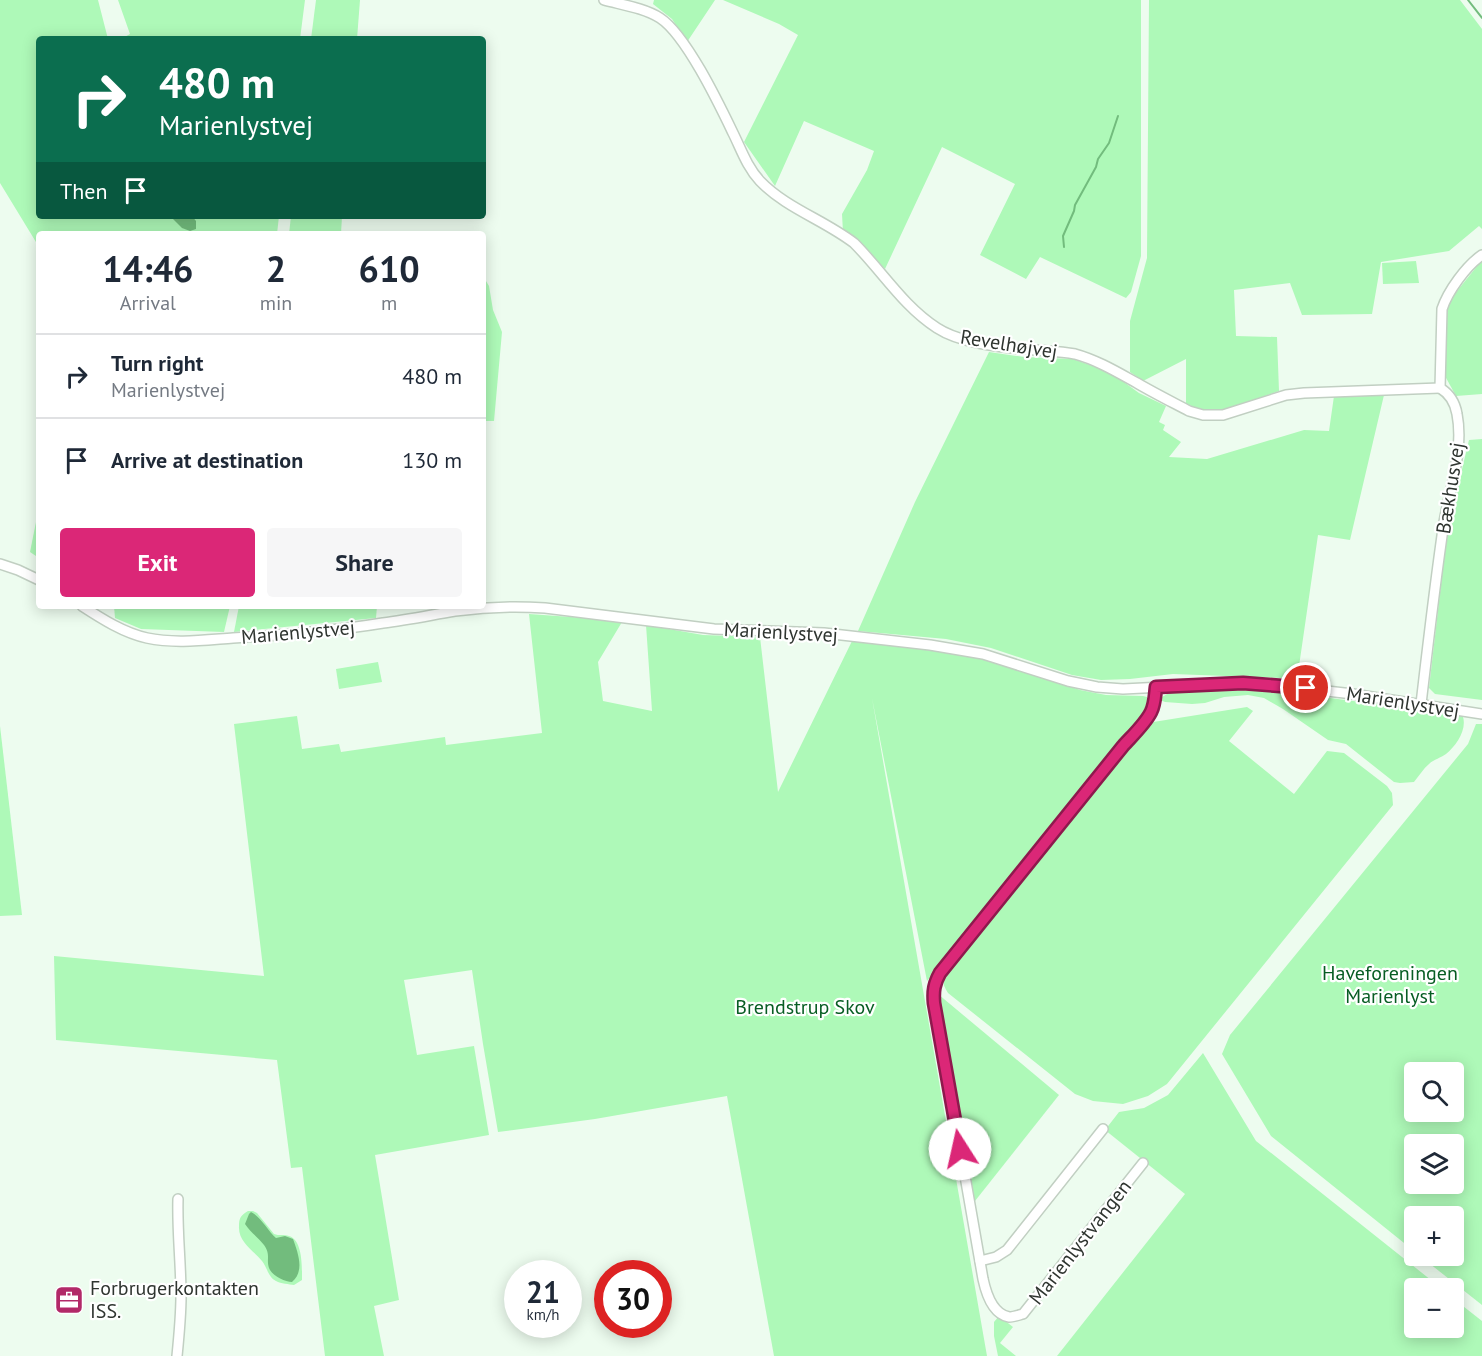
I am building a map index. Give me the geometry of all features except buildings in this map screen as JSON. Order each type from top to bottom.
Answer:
[{"type":"street","name":"Revelhøjvej","points":[[604,0],[647,12],[668,24],[689,53],[745,159],[759,180],[786,202],[854,243],[910,306],[936,328],[949,334],[992,345],[1054,351],[1086,357],[1189,411],[1203,416],[1224,415],[1286,395],[1440,388]]},
{"type":"street","points":[[1440,388],[1442,309],[1446,298],[1466,270],[1482,255]]},
{"type":"street","name":"Bækhusvej","points":[[1421,704],[1445,521],[1458,445],[1457,414],[1452,399],[1440,388]]},
{"type":"street","points":[[0,564],[36,579]]},
{"type":"street","name":"Marienlystvej","points":[[486,608],[521,606],[714,628],[824,633],[930,645],[983,654],[1068,681],[1097,687],[1243,683],[1353,694],[1482,714]]},
{"type":"street","name":"Marienlystvej","points":[[87,609],[133,633],[146,638],[164,640],[246,638],[349,628],[476,609]]},
{"type":"street","name":"Marienlystvangen","points":[[1143,1163],[1023,1314],[1010,1317],[999,1312],[993,1306],[986,1291],[933,993],[934,983],[940,973],[1144,722],[1155,702],[1156,687]]},
{"type":"street","points":[[980,1261],[996,1257],[1007,1250],[1103,1129]]},
{"type":"street","points":[[177,1356],[181,1296],[178,1199]]},
{"type":"green space","points":[[0,0],[98,0],[107,36],[36,36],[36,219],[279,219],[277,231],[36,231],[36,242],[0,183]]},
{"type":"green space","points":[[118,0],[305,0],[300,36],[126,36],[130,34]]},
{"type":"green space","points":[[316,0],[360,0],[357,36],[311,36]]},
{"type":"green space","points":[[654,0],[715,0],[687,42],[672,19],[653,4]]},
{"type":"green space","points":[[723,0],[1141,0],[1141,256],[1131,292],[1126,298],[1040,257],[1026,279],[980,255],[1015,184],[942,147],[885,269],[863,246],[843,232],[842,214],[867,170],[874,151],[804,121],[775,186],[744,142],[798,35],[779,24]]},
{"type":"green space","points":[[1149,0],[1460,0],[1482,29],[1482,229],[1479,226],[1449,251],[1381,262],[1372,314],[1302,315],[1290,283],[1234,290],[1236,336],[1277,337],[1279,391],[1230,409],[1208,412],[1186,404],[1186,359],[1143,381],[1130,372],[1130,321],[1147,258]]},
{"type":"green space","points":[[291,219],[342,219],[341,231],[289,231]]},
{"type":"green space","points":[[1482,260],[1482,394],[1456,396],[1445,376],[1446,312],[1449,301]]},
{"type":"green space","points":[[1416,261],[1419,283],[1383,284],[1382,263]]},
{"type":"green space","points":[[486,281],[493,310],[502,332],[494,421],[486,421]]},
{"type":"green space","points":[[989,352],[1024,357],[1073,359],[1110,372],[1139,393],[1166,406],[1159,422],[1165,425],[1163,430],[1181,442],[1169,457],[1207,459],[1304,430],[1329,431],[1334,396],[1384,395],[1350,540],[1318,535],[1297,680],[1173,674],[1101,680],[1072,675],[991,648],[946,639],[858,631],[915,502]]},
{"type":"green space","points":[[1482,439],[1482,700],[1435,694],[1429,688],[1447,532],[1469,440]]},
{"type":"green space","points":[[36,522],[36,556],[30,552]]},
{"type":"green space","points":[[114,609],[229,609],[224,632],[141,629],[115,618]]},
{"type":"green space","points":[[238,609],[377,609],[376,618],[234,632]]},
{"type":"green space","name":"Brendstrup Skov","points":[[529,614],[622,622],[598,662],[603,701],[652,711],[646,625],[703,635],[760,637],[778,792],[853,639],[966,655],[1006,664],[1080,690],[1106,695],[1147,697],[1150,705],[1138,721],[927,981],[872,698],[987,1356],[774,1356],[727,1096],[595,1119],[498,1132],[472,970],[404,980],[417,1055],[474,1046],[489,1135],[375,1155],[399,1300],[374,1306],[384,1356],[325,1356],[302,1167],[291,1168],[277,1060],[56,1040],[54,956],[264,976],[234,724],[297,716],[302,749],[339,744],[341,752],[445,737],[446,745],[542,733]]},
{"type":"green space","points":[[378,662],[382,682],[339,689],[336,669]]},
{"type":"green space","points":[[1277,691],[1452,714],[1463,717],[1464,722],[1457,742],[1446,754],[1429,764],[1414,782],[1400,783],[1394,782],[1346,744],[1328,740],[1264,698],[1248,695],[1224,697],[1205,703],[1192,704],[1160,700],[1169,693]]},
{"type":"green space","points":[[1247,707],[1253,711],[1229,741],[1294,794],[1327,751],[1344,753],[1387,786],[1392,793],[1393,805],[1167,1084],[1148,1096],[1123,1104],[1093,1101],[1075,1094],[948,993],[943,983],[944,976],[954,960],[1147,723]]},
{"type":"green space","name":"Haveforeningen Marienlyst","points":[[1476,724],[1482,724],[1482,1305],[1464,1291],[1464,1278],[1448,1278],[1433,1266],[1464,1266],[1464,1206],[1404,1206],[1404,1243],[1271,1136],[1222,1054],[1230,1035],[1468,744]]},
{"type":"green space","points":[[0,726],[22,915],[0,916]]},
{"type":"green space","points":[[938,994],[1059,1095],[975,1201],[972,1198],[937,1001]]},
{"type":"green space","points":[[1203,1053],[1256,1141],[1404,1259],[1404,1266],[1413,1266],[1428,1278],[1404,1278],[1404,1338],[1464,1338],[1464,1307],[1482,1321],[1482,1356],[1057,1356],[1185,1194],[1105,1130],[1119,1112],[1144,1108],[1168,1095]]},
{"type":"green space","points":[[248,1211],[257,1213],[274,1234],[287,1235],[294,1239],[301,1255],[302,1280],[294,1285],[278,1282],[271,1277],[262,1261],[247,1245],[239,1232],[239,1221]]},
{"type":"green space","points":[[999,1316],[1013,1327],[1000,1343],[1016,1356],[998,1356],[994,1322]]},
{"type":"shaded area","points":[[173,219],[194,219],[196,221],[196,229],[190,231],[182,228]]},
{"type":"shaded area","points":[[251,1212],[276,1238],[285,1236],[293,1239],[299,1267],[296,1278],[292,1282],[279,1278],[271,1271],[266,1248],[245,1224]]},
{"type":"waterway","points":[[1468,0],[1482,18]]},
{"type":"waterway","points":[[1064,247],[1063,236],[1075,205],[1098,159],[1109,143],[1118,116]]},
{"type":"place","name":"Forbrugerkontakten ISS.","points":[[69,1300]]},
{"type":"route","points":[[960,1149],[934,1003],[934,983],[940,973],[1144,722],[1155,702],[1156,687],[1243,683],[1306,688]]}]
